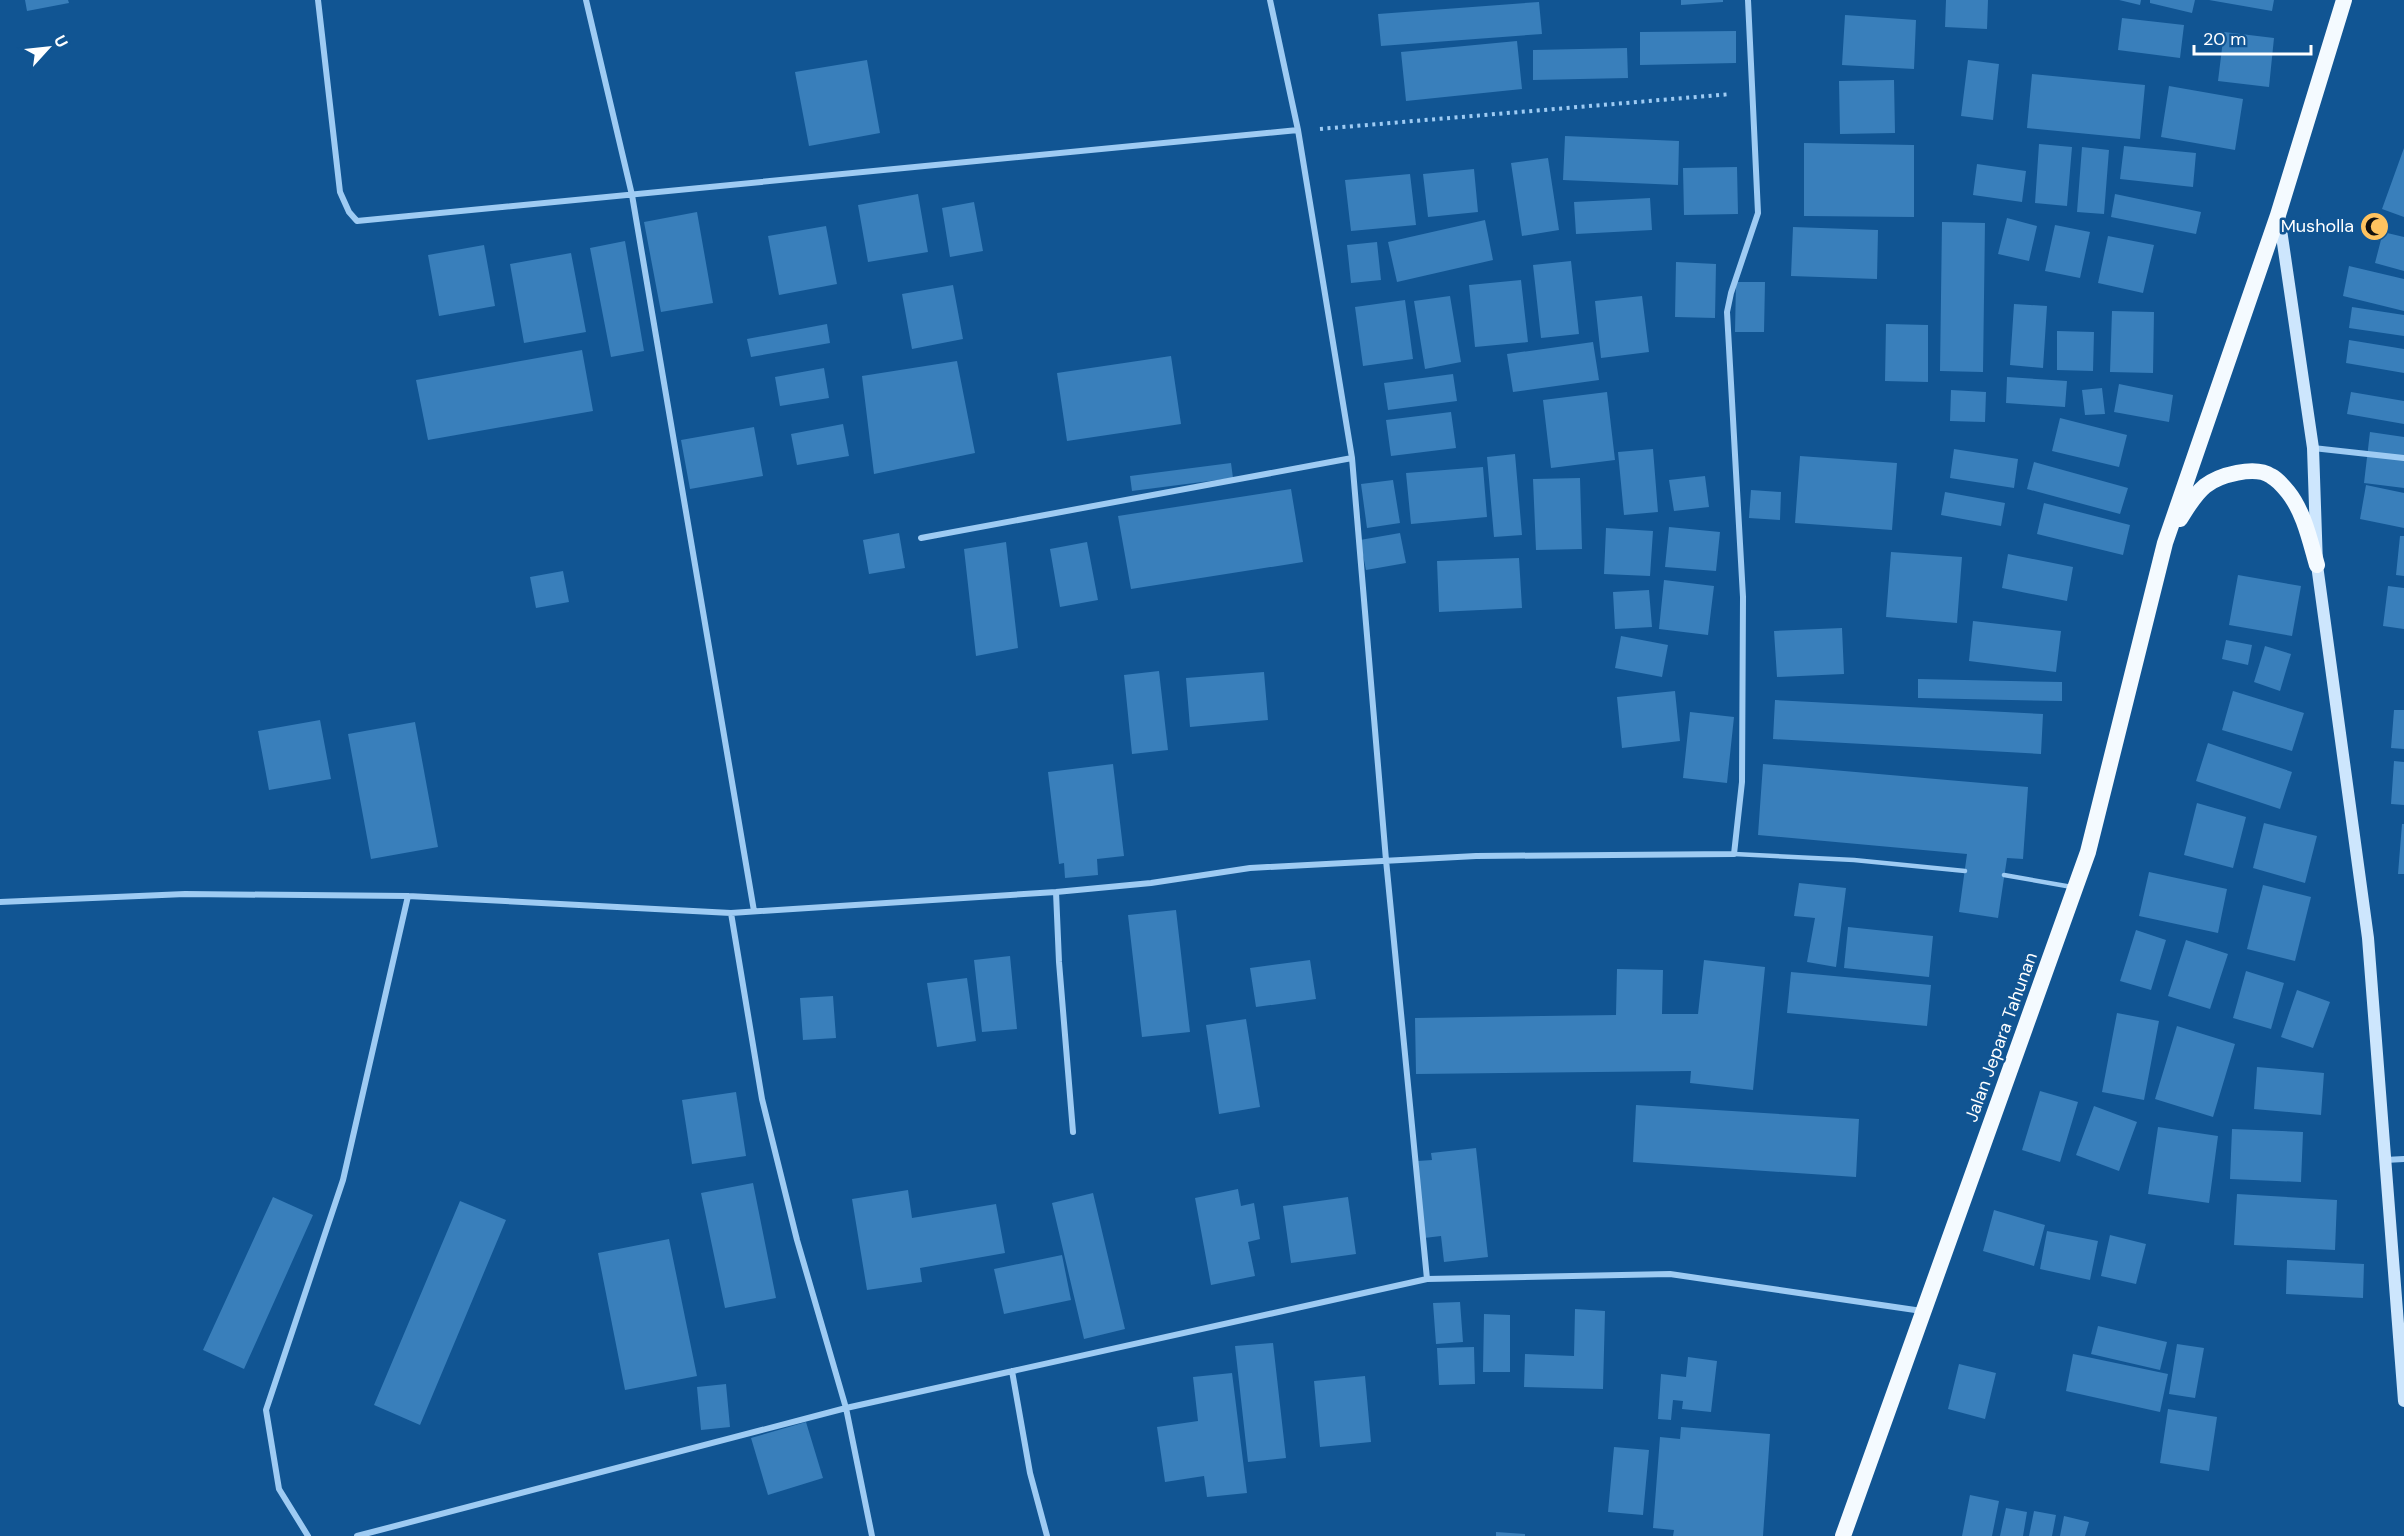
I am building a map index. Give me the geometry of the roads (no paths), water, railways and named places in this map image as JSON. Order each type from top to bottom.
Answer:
[{"type":"highway","points":[[2165,543],[2278,215],[2344,0]]},
{"type":"highway","points":[[2165,543],[2194,497],[2206,485],[2222,477],[2244,471],[2270,474],[2288,492],[2304,522],[2317,565]]},
{"type":"highway","name":"Jalan Jepara Tahunan","points":[[1843,1536],[2088,852],[2165,543]]},
{"type":"main road","points":[[2278,215],[2313,448],[2317,565],[2368,938],[2404,1401]]},
{"type":"street","points":[[318,0],[340,192],[349,212],[357,221],[1298,130]]},
{"type":"street","points":[[586,0],[632,195],[754,911]]},
{"type":"street","points":[[1270,0],[1298,130],[1352,458],[1386,860],[1428,1279]]},
{"type":"street","points":[[0,902],[185,894],[408,896],[731,913],[1056,892],[1151,883],[1250,868],[1386,860],[1476,856],[1734,854],[1742,782],[1743,597],[1727,312],[1731,293],[1758,213],[1748,0]]},
{"type":"street","points":[[2313,448],[2404,458]]},
{"type":"street","points":[[921,538],[1352,458]]},
{"type":"street","points":[[1056,892],[1059,962],[1073,1132]]},
{"type":"street","points":[[308,1536],[279,1489],[266,1410],[343,1180],[408,896]]},
{"type":"street","points":[[731,913],[762,1099],[797,1240],[846,1408],[872,1536]]},
{"type":"street","points":[[2385,1160],[2404,1159]]},
{"type":"street","points":[[357,1536],[846,1408],[1428,1279],[1671,1274],[1924,1311]]},
{"type":"street","points":[[1012,1371],[1030,1473],[1047,1536]]},
{"type":"lane","points":[[1734,854],[1854,861],[1965,871]]},
{"type":"lane","points":[[2004,875],[2075,888]]},
{"type":"place","name":"Musholla","points":[[2375,226]]}]
